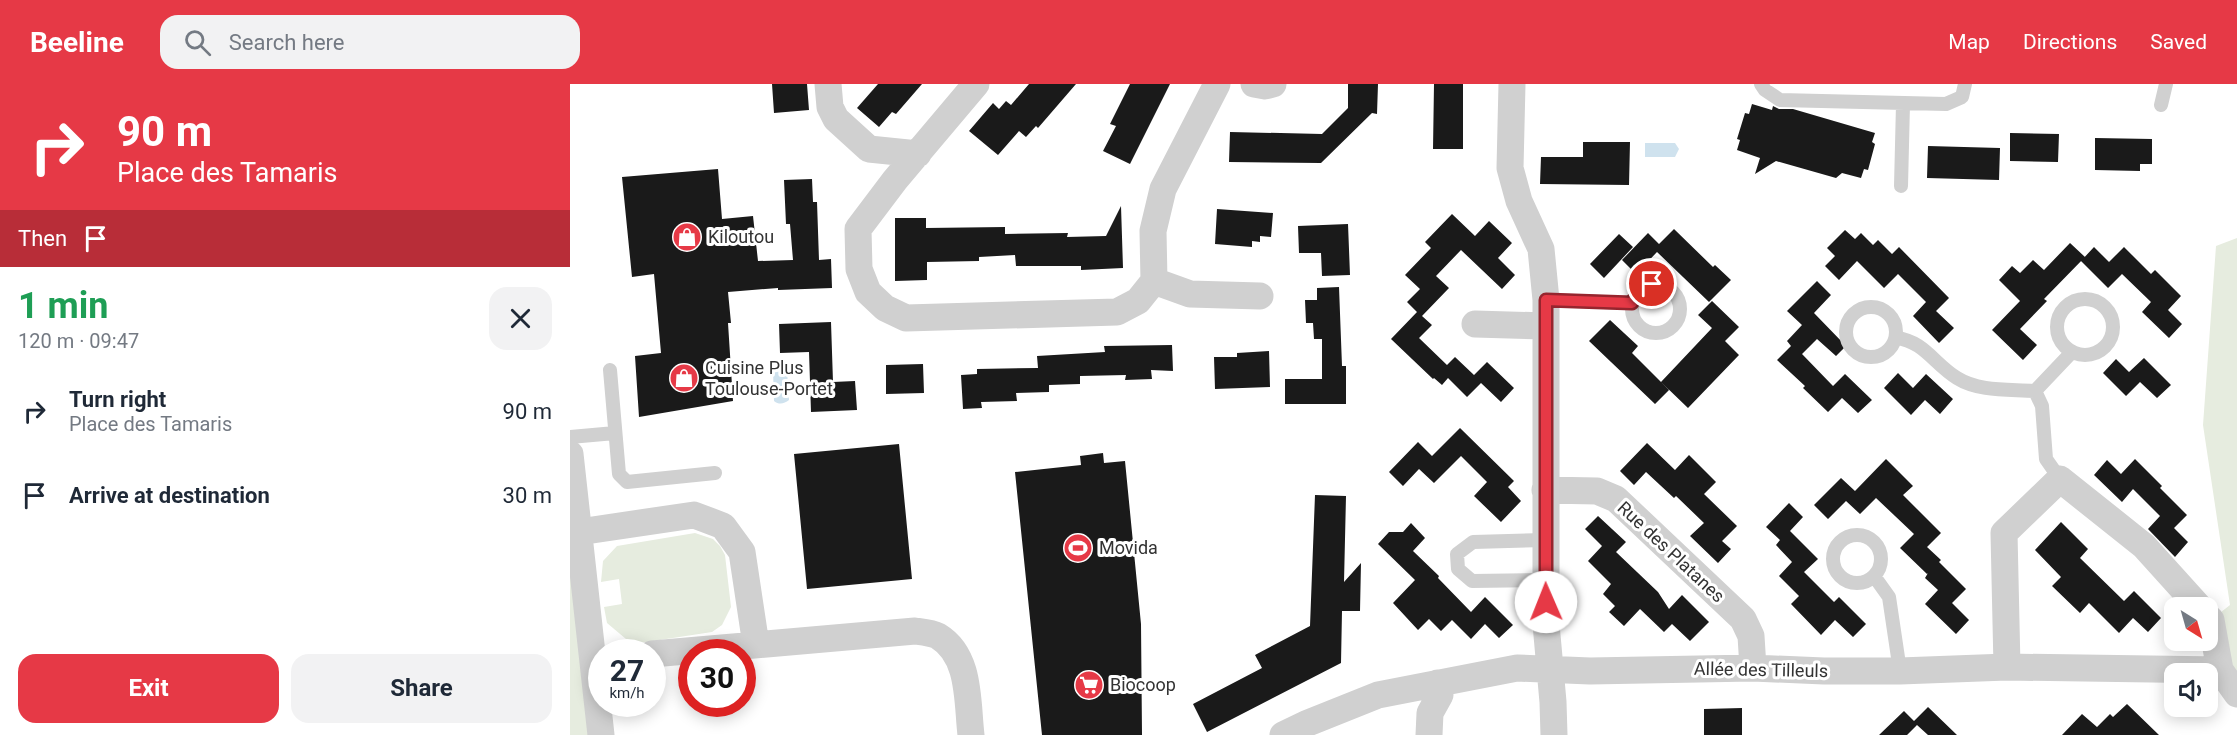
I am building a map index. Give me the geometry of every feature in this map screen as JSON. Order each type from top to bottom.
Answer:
[{"type":"street","points":[[976,84],[858,228],[859,269],[868,292],[885,308],[906,318],[1117,312],[1138,301],[1154,281],[1153,231],[1163,189],[1217,84]]},
{"type":"street","points":[[1254,84],[1264,86],[1274,84]]},
{"type":"street","points":[[1512,84],[1510,168],[1518,201],[1541,249],[1546,313],[1545,580],[1554,735]]},
{"type":"street","points":[[830,86],[830,107],[836,120],[869,149],[918,154]]},
{"type":"street","points":[[1154,281],[1190,294],[1260,296]]},
{"type":"street","points":[[1475,324],[1546,313]]},
{"type":"street","points":[[570,454],[595,639]]},
{"type":"street","points":[[2007,667],[2004,533],[2061,479],[2144,546],[2190,597]]},
{"type":"street","name":"Rue des Platanes","points":[[1545,490],[1597,491],[1616,499],[1743,619],[1751,636],[1753,668]]},
{"type":"street","points":[[579,532],[694,515],[723,526],[742,552],[755,639]]},
{"type":"street","points":[[756,645],[915,631],[937,635],[955,651],[964,674],[971,735]]},
{"type":"street","points":[[2217,651],[2220,670],[2237,694]]},
{"type":"street","name":"Allée des Tilleuls","points":[[1283,735],[1378,695],[1517,668],[1590,671],[1753,668],[1900,671],[2007,667],[2220,670]]},
{"type":"street","points":[[1429,735],[1430,713],[1440,695],[1437,683]]},
{"type":"street","points":[[601,717],[602,735]]},
{"type":"lane","points":[[1761,84],[1765,90],[1780,100],[1903,104],[1946,104],[1962,97],[1965,84]]},
{"type":"lane","points":[[2161,105],[2166,84]]},
{"type":"lane","points":[[1901,186],[1903,104]]},
{"type":"lane","points":[[2080,298],[2091,299],[2105,307],[2112,323],[2110,338],[2101,350],[2088,355],[2072,352],[2059,339],[2056,321],[2067,304],[2080,298]]},
{"type":"lane","points":[[1546,313],[1632,303]]},
{"type":"lane","points":[[1896,338],[1907,339],[1918,344],[1937,363],[1957,378],[1973,386],[2035,391]]},
{"type":"lane","points":[[2035,391],[2072,352]]},
{"type":"lane","points":[[610,370],[619,474],[627,482],[715,473]]},
{"type":"lane","points":[[2035,391],[2042,406],[2046,459],[2061,479]]},
{"type":"lane","points":[[570,437],[615,433]]},
{"type":"lane","points":[[1545,540],[1473,542],[1457,554],[1458,569],[1472,581],[1545,580]]},
{"type":"lane","points":[[1874,576],[1889,597],[1900,671]]},
{"type":"shaded area","points":[[2237,238],[2237,693],[2218,640],[2218,614],[2230,605],[2203,425],[2216,246]]},
{"type":"shaded area","points":[[695,533],[713,539],[725,555],[731,607],[722,625],[712,632],[666,639],[626,639],[607,623],[604,607],[622,604],[619,579],[601,582],[603,561],[617,546]]},
{"type":"shaded area","points":[[570,549],[588,735],[570,735]]},
{"type":"water","points":[[1645,143],[1675,143],[1679,149],[1675,157],[1645,157]]},
{"type":"water","points":[[773,371],[787,371],[789,400],[783,403],[774,401]]},
{"type":"building","points":[[772,84],[807,84],[809,110],[774,113]]},
{"type":"building","points":[[878,84],[922,84],[896,114],[892,112],[879,127],[857,108]]},
{"type":"building","points":[[1029,84],[1076,84],[1038,128],[1036,126],[1026,137],[1019,131],[998,155],[969,131],[993,103],[999,109],[1006,101],[1011,105]]},
{"type":"building","points":[[1130,84],[1170,84],[1130,164],[1103,151],[1116,126],[1110,124]]},
{"type":"building","points":[[1348,84],[1378,84],[1377,114],[1372,113],[1321,163],[1229,162],[1230,132],[1322,134],[1348,108]]},
{"type":"building","points":[[1434,84],[1463,84],[1463,149],[1433,149]]},
{"type":"building","points":[[1752,104],[1772,110],[1773,106],[1779,109],[1793,109],[1875,133],[1872,142],[1875,144],[1868,170],[1864,169],[1861,178],[1842,173],[1836,178],[1776,161],[1755,174],[1760,158],[1737,150],[1740,140],[1737,139],[1745,113],[1749,114]]},
{"type":"building","points":[[2010,133],[2059,134],[2058,162],[2010,161]]},
{"type":"building","points":[[2095,138],[2152,139],[2152,164],[2140,164],[2140,171],[2095,170]]},
{"type":"building","points":[[1583,142],[1630,142],[1629,185],[1540,184],[1541,157],[1583,157]]},
{"type":"building","points":[[1928,146],[2000,148],[1999,180],[1927,178]]},
{"type":"building","points":[[718,169],[722,219],[753,216],[758,261],[793,260],[790,224],[786,224],[784,180],[812,179],[813,202],[817,202],[819,260],[831,259],[832,288],[778,290],[778,288],[728,292],[733,401],[639,417],[635,356],[661,353],[654,274],[632,277],[622,177]]},
{"type":"building","points":[[1121,206],[1123,268],[1081,270],[1081,266],[1016,266],[1015,255],[979,257],[979,261],[927,262],[927,280],[895,281],[895,218],[926,218],[926,228],[1005,227],[1005,234],[1068,233],[1067,237],[1106,236]]},
{"type":"building","points":[[1217,209],[1273,213],[1271,237],[1260,236],[1260,242],[1252,241],[1252,247],[1215,244]]},
{"type":"building","points":[[1452,214],[1475,236],[1489,221],[1512,243],[1498,258],[1515,275],[1502,289],[1461,250],[1436,276],[1449,288],[1422,316],[1432,325],[1419,338],[1447,365],[1455,357],[1474,375],[1487,362],[1514,388],[1501,402],[1481,383],[1467,397],[1448,378],[1442,385],[1391,339],[1417,312],[1407,302],[1420,289],[1405,275],[1431,248],[1425,242]]},
{"type":"building","points":[[1348,224],[1350,275],[1322,276],[1321,253],[1299,253],[1298,226]]},
{"type":"building","points":[[1674,229],[1713,267],[1715,265],[1731,280],[1709,302],[1657,252],[1636,274],[1622,260],[1648,233],[1659,244]]},
{"type":"building","points":[[1845,230],[1855,239],[1861,233],[1873,245],[1878,240],[1892,254],[1899,247],[1949,298],[1936,311],[1954,328],[1939,343],[1913,316],[1926,302],[1898,274],[1884,288],[1857,261],[1839,280],[1825,266],[1835,256],[1827,248]]},
{"type":"building","points":[[1619,234],[1633,247],[1604,278],[1590,264]]},
{"type":"building","points":[[2070,243],[2085,257],[2044,299],[2047,301],[2020,329],[2037,345],[2023,360],[1992,330],[2020,301],[1999,280],[2012,266],[2020,273],[2033,260],[2044,270]]},
{"type":"building","points":[[2094,247],[2109,262],[2124,247],[2151,274],[2155,270],[2181,296],[2168,310],[2182,324],[2169,338],[2142,312],[2151,302],[2122,274],[2108,288],[2081,261]]},
{"type":"building","points":[[1817,281],[1831,295],[1814,313],[1846,346],[1836,356],[1817,339],[1802,354],[1833,386],[1845,374],[1872,400],[1858,413],[1842,398],[1828,412],[1777,360],[1791,346],[1787,341],[1802,325],[1787,311]]},
{"type":"building","points":[[1339,287],[1342,366],[1346,366],[1346,404],[1285,404],[1285,379],[1322,379],[1322,339],[1314,339],[1313,323],[1306,323],[1305,300],[1317,300],[1317,288]]},
{"type":"building","points":[[1712,301],[1739,327],[1725,341],[1739,355],[1688,408],[1661,382],[1712,328],[1698,315]]},
{"type":"building","points":[[1610,320],[1638,346],[1632,353],[1669,390],[1655,404],[1589,341]]},
{"type":"building","points":[[831,322],[833,382],[855,381],[857,410],[811,412],[809,352],[780,353],[779,324]]},
{"type":"building","points":[[1172,345],[1173,371],[1151,370],[1152,379],[1125,380],[1126,375],[1080,376],[1080,384],[1049,385],[1049,392],[1016,393],[1017,401],[981,402],[982,408],[963,409],[961,375],[977,374],[977,369],[1038,368],[1037,356],[1105,352],[1104,346]]},
{"type":"building","points":[[1269,351],[1270,387],[1215,389],[1214,357],[1237,357],[1237,353]]},
{"type":"building","points":[[2144,358],[2171,385],[2157,398],[2140,382],[2126,396],[2103,373],[2116,359],[2129,372]]},
{"type":"building","points":[[923,364],[924,393],[886,394],[886,365]]},
{"type":"building","points":[[1898,373],[1913,388],[1926,374],[1953,399],[1940,414],[1925,400],[1911,415],[1884,388]]},
{"type":"building","points":[[1460,428],[1514,481],[1508,487],[1521,501],[1501,522],[1474,496],[1487,482],[1461,456],[1434,483],[1419,469],[1403,486],[1389,472],[1418,442],[1432,456]]},
{"type":"building","points":[[1647,443],[1675,470],[1689,455],[1716,482],[1704,494],[1737,526],[1722,541],[1731,549],[1718,563],[1690,536],[1704,523],[1676,496],[1674,498],[1646,472],[1634,485],[1620,471]]},
{"type":"building","points":[[899,444],[912,579],[807,589],[794,454]]},
{"type":"building","name":"Movida","points":[[1103,453],[1104,463],[1125,461],[1141,624],[1142,735],[1042,735],[1015,472],[1081,465],[1080,456]]},
{"type":"building","points":[[1886,459],[1913,486],[1903,495],[1941,533],[1927,547],[1966,589],[1952,603],[1969,620],[1956,634],[1925,604],[1938,590],[1925,578],[1928,573],[1900,548],[1914,534],[1876,498],[1860,514],[1846,501],[1828,519],[1814,505],[1841,478],[1855,491]]},
{"type":"building","points":[[2135,459],[2187,515],[2174,528],[2188,542],[2175,557],[2148,529],[2160,516],[2133,489],[2122,502],[2094,475],[2107,460],[2121,474]]},
{"type":"building","points":[[1315,495],[1346,496],[1344,582],[1361,563],[1360,611],[1342,611],[1341,663],[1207,732],[1193,704],[1262,668],[1255,655],[1310,626]]},
{"type":"building","points":[[1789,503],[1803,517],[1790,531],[1818,559],[1804,572],[1834,602],[1839,597],[1866,624],[1853,637],[1835,620],[1821,635],[1791,604],[1799,596],[1779,576],[1792,562],[1776,545],[1780,540],[1766,527]]},
{"type":"building","points":[[1598,516],[1626,542],[1616,552],[1658,592],[1669,609],[1682,595],[1709,622],[1690,641],[1672,624],[1664,632],[1640,609],[1624,626],[1609,612],[1615,606],[1603,594],[1611,584],[1588,561],[1602,546],[1585,529]]},
{"type":"building","points":[[2061,522],[2088,549],[2080,558],[2124,601],[2134,591],[2161,618],[2148,632],[2133,618],[2119,633],[2089,603],[2080,613],[2052,586],[2061,577],[2035,550]]},
{"type":"building","points":[[1411,523],[1425,538],[1413,551],[1471,612],[1485,597],[1513,625],[1499,638],[1485,624],[1471,639],[1452,620],[1441,631],[1429,619],[1418,630],[1393,603],[1415,580],[1378,544],[1389,532],[1403,532]]},
{"type":"building","points":[[2127,704],[2159,735],[2062,735],[2082,714],[2097,727],[2110,714],[2113,717]]},
{"type":"building","points":[[1928,707],[1957,735],[1928,735],[1917,725],[1907,735],[1879,735],[1904,711],[1914,721]]},
{"type":"building","points":[[1742,708],[1742,735],[1704,735],[1704,709]]},
{"type":"place","name":"Kiloutou","points":[[687,237]]},
{"type":"place","name":"Cuisine Plus Toulouse-Portet","points":[[684,378]]},
{"type":"place","name":"Movida","points":[[1078,548]]},
{"type":"place","name":"Biocoop","points":[[1089,685]]},
{"type":"route","points":[[1546,602],[1546,300],[1632,303],[1638,291],[1652,284]]}]
